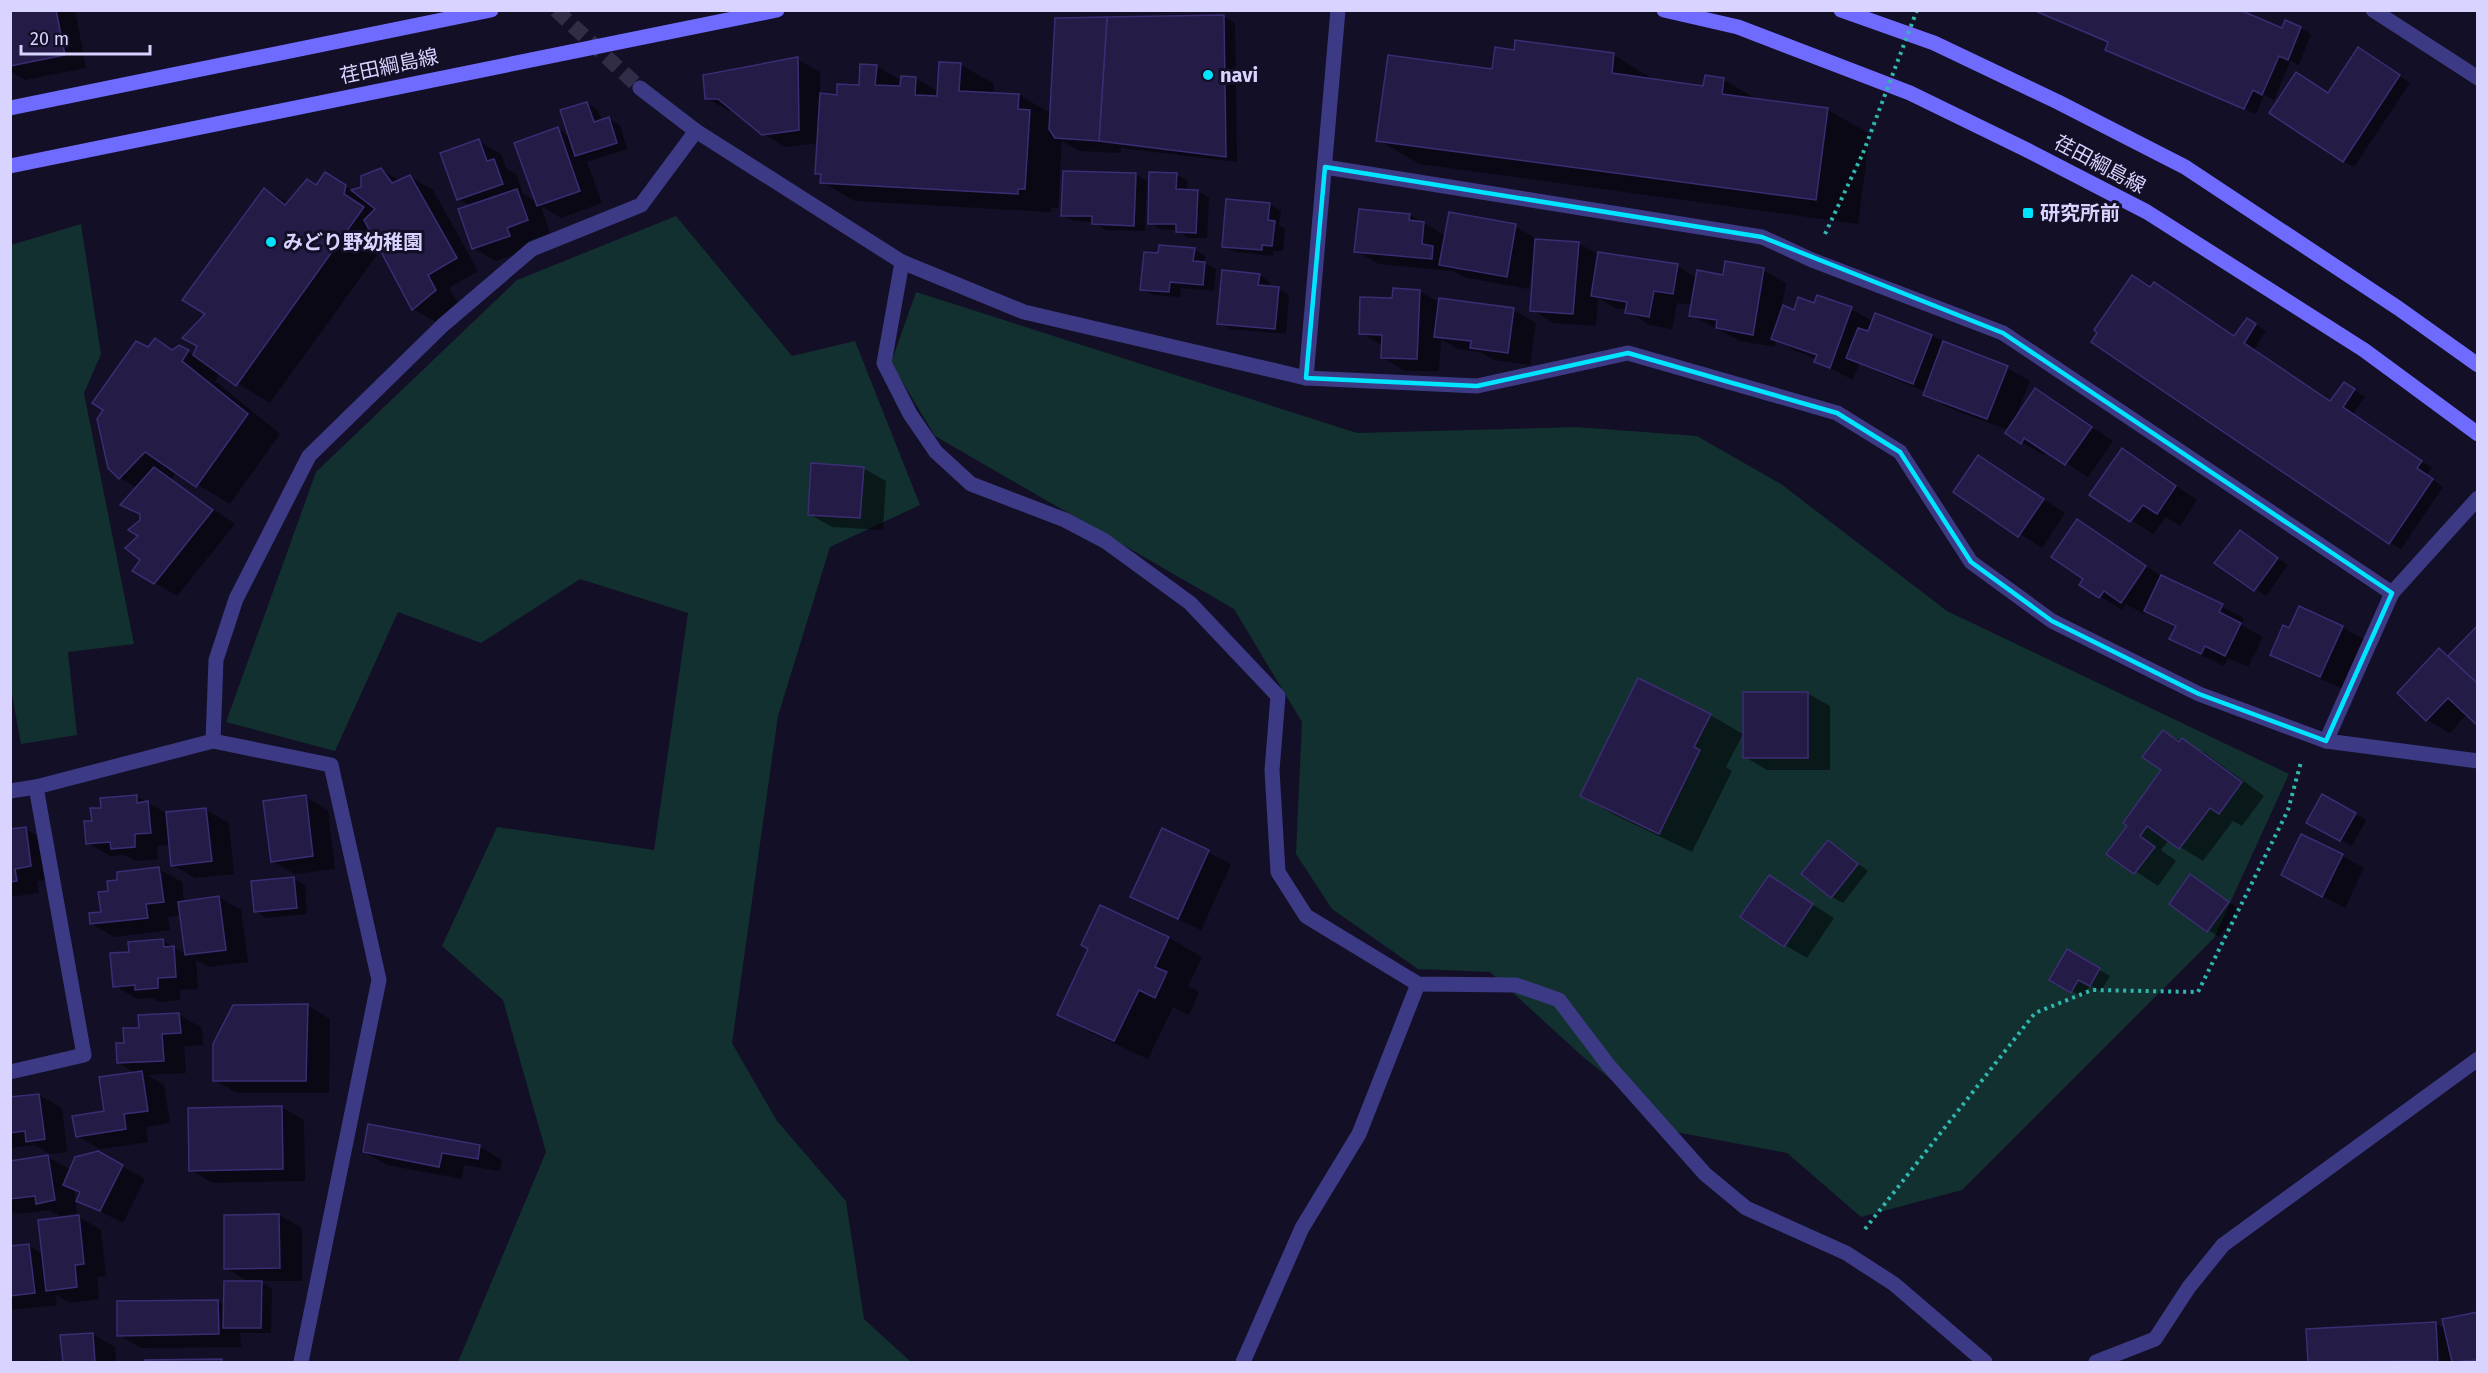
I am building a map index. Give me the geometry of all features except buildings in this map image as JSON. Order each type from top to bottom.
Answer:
[{"type":"main road","name":"荏田綱島線","points":[[10,108],[491,10]]},
{"type":"main road","name":"荏田綱島線","points":[[10,166],[777,10]]},
{"type":"main road","name":"荏田綱島線","points":[[1664,10],[1738,27],[1899,89],[2047,160],[2146,212],[2354,344],[2478,434]]},
{"type":"main road","name":"荏田綱島線","points":[[1841,10],[1934,43],[2058,102],[2185,167],[2398,308],[2478,365]]},
{"type":"street","points":[[1306,378],[1338,10]]},
{"type":"street","points":[[2373,10],[2478,78]]},
{"type":"street","points":[[640,87],[696,131],[902,262],[1024,312],[1306,378],[1477,386],[1628,353],[1837,413],[1900,452],[1971,562],[2052,621],[2199,694],[2326,741],[2478,761]]},
{"type":"street","points":[[213,741],[216,660],[236,599],[309,456],[443,325],[532,249],[641,205],[696,131]]},
{"type":"street","points":[[1324,167],[1762,237],[1812,260],[2002,333],[2392,593]]},
{"type":"street","points":[[902,262],[884,363],[910,414],[936,452],[971,484],[1065,520],[1105,541],[1190,603],[1278,696],[1272,770],[1278,872],[1306,916],[1418,984],[1516,985],[1559,1000],[1609,1066],[1704,1174],[1746,1208],[1846,1253],[1894,1284],[1985,1362]]},
{"type":"street","points":[[2326,741],[2392,593],[2478,498]]},
{"type":"street","points":[[10,791],[36,787],[213,741],[331,765],[379,980],[301,1362]]},
{"type":"street","points":[[10,1072],[84,1055],[36,787]]},
{"type":"street","points":[[1243,1362],[1302,1228],[1359,1134],[1418,984]]},
{"type":"street","points":[[2096,1362],[2155,1339],[2189,1287],[2223,1245],[2478,1059]]},
{"type":"path","points":[[1812,260],[1863,153],[1917,10]]},
{"type":"path","points":[[1846,1253],[2035,1013],[2092,990],[2198,992],[2288,810],[2309,735]]},
{"type":"highlighted area","points":[[1325,167],[1762,237],[2003,333],[2392,593],[2326,741],[2199,694],[2052,621],[1971,562],[1900,452],[1837,413],[1628,353],[1477,386],[1306,378]]},
{"type":"green space","points":[[676,216],[792,356],[855,341],[920,505],[830,547],[778,716],[732,1043],[777,1121],[846,1201],[864,1319],[911,1362],[458,1362],[546,1152],[503,1000],[442,946],[497,827],[654,850],[688,613],[580,579],[481,643],[398,612],[335,751],[226,722],[316,472],[517,280]]},
{"type":"green space","points":[[81,224],[101,354],[84,393],[134,644],[68,652],[77,735],[21,744],[10,684],[11,245]]},
{"type":"green space","points":[[916,292],[1357,433],[1577,427],[1697,436],[1781,484],[1947,611],[2289,774],[2214,938],[1962,1190],[1861,1217],[1787,1153],[1676,1132],[1582,1056],[1490,972],[1418,969],[1332,909],[1296,854],[1302,722],[1234,609],[935,436],[891,363]]},
{"type":"tunnel","points":[[556,10],[640,88]]},
{"type":"place","name":"navi","points":[[1208,75]]},
{"type":"place","name":"研究所前","points":[[2028,213]]},
{"type":"place","name":"みどり野幼稚園","points":[[271,242]]}]
